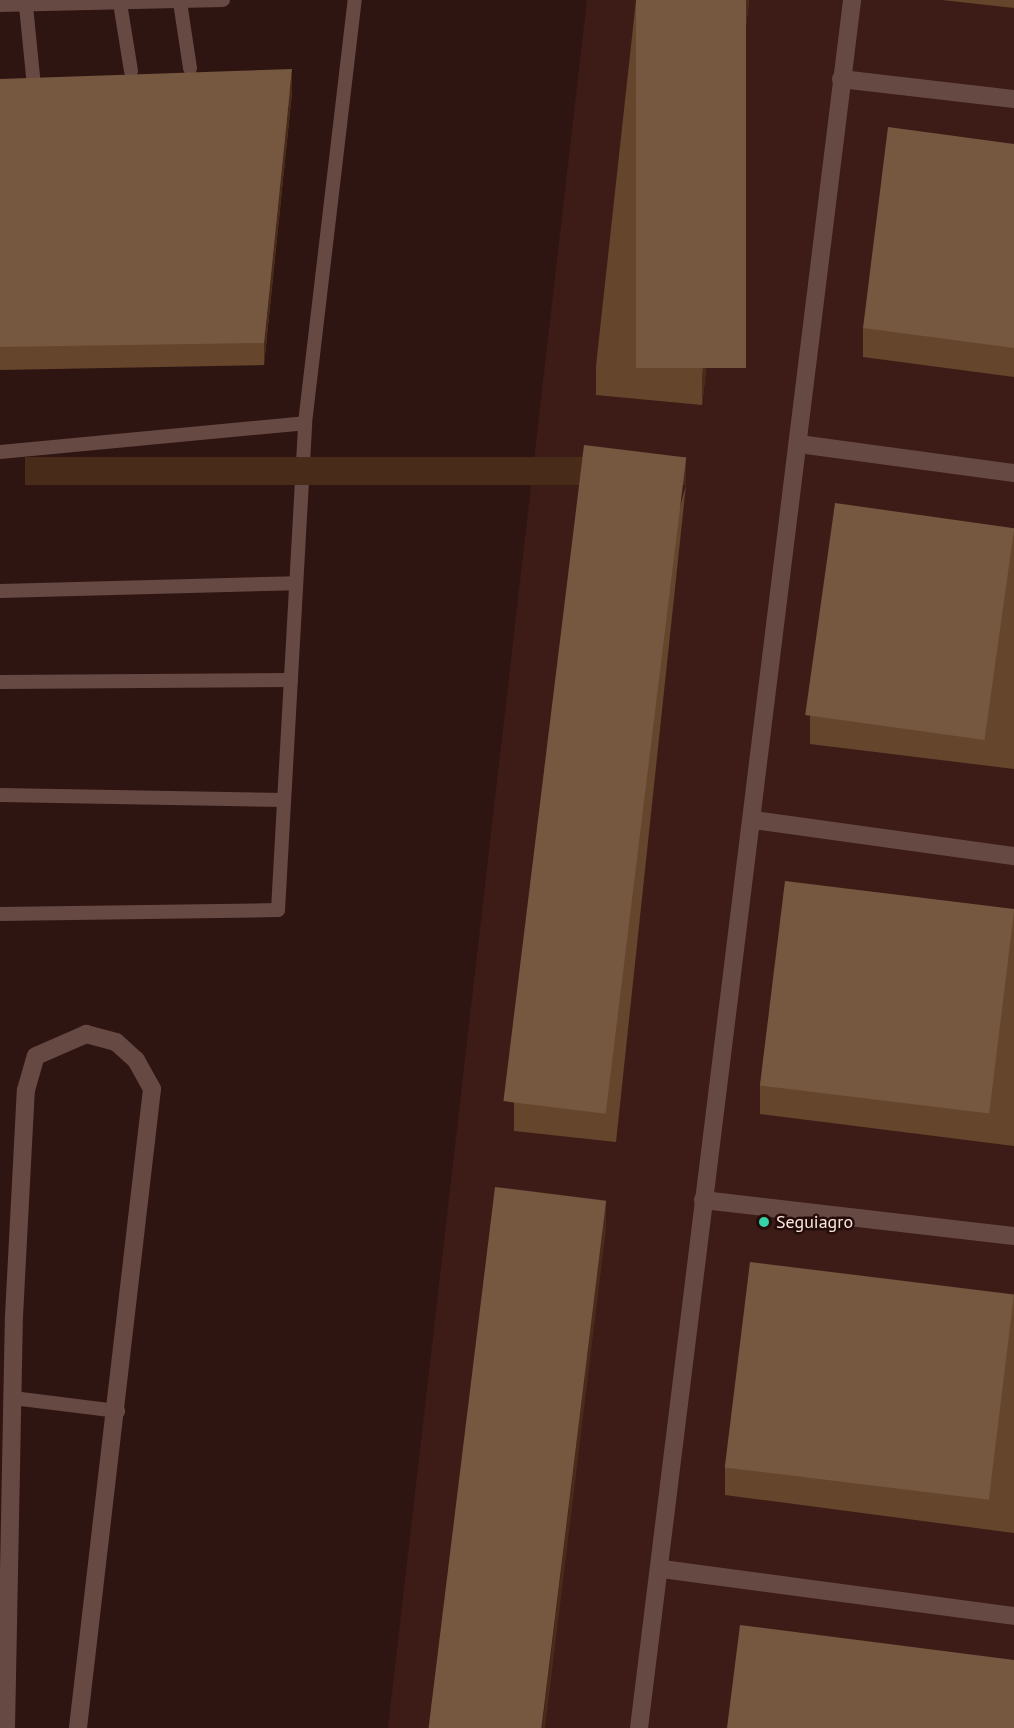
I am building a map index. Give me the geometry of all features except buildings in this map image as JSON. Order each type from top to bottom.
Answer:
[{"type":"street","points":[[639,1728],[662,1569],[703,1200],[754,820],[852,0]]},
{"type":"street","points":[[841,79],[1014,99]]},
{"type":"street","points":[[799,444],[1014,473]]},
{"type":"street","points":[[754,820],[1014,856]]},
{"type":"street","points":[[6,1728],[13,1398],[26,1090],[36,1056],[86,1034],[116,1042],[136,1060],[152,1089],[118,1411],[78,1728]]},
{"type":"street","points":[[703,1200],[1014,1236]]},
{"type":"street","points":[[662,1569],[1014,1616]]},
{"type":"lane","points":[[0,5],[223,0]]},
{"type":"lane","points":[[0,914],[278,910],[305,423],[355,0]]},
{"type":"lane","points":[[180,2],[190,68]]},
{"type":"lane","points":[[120,3],[131,71]]},
{"type":"lane","points":[[26,6],[34,86]]},
{"type":"lane","points":[[0,452],[305,423]]},
{"type":"lane","points":[[0,591],[296,583]]},
{"type":"lane","points":[[0,682],[291,680]]},
{"type":"lane","points":[[0,795],[284,800]]},
{"type":"lane","points":[[13,1398],[118,1411]]},
{"type":"shaded area","points":[[587,0],[1014,0],[1014,1728],[388,1728]]},
{"type":"place","name":"Seguiagro","points":[[764,1222]]}]
